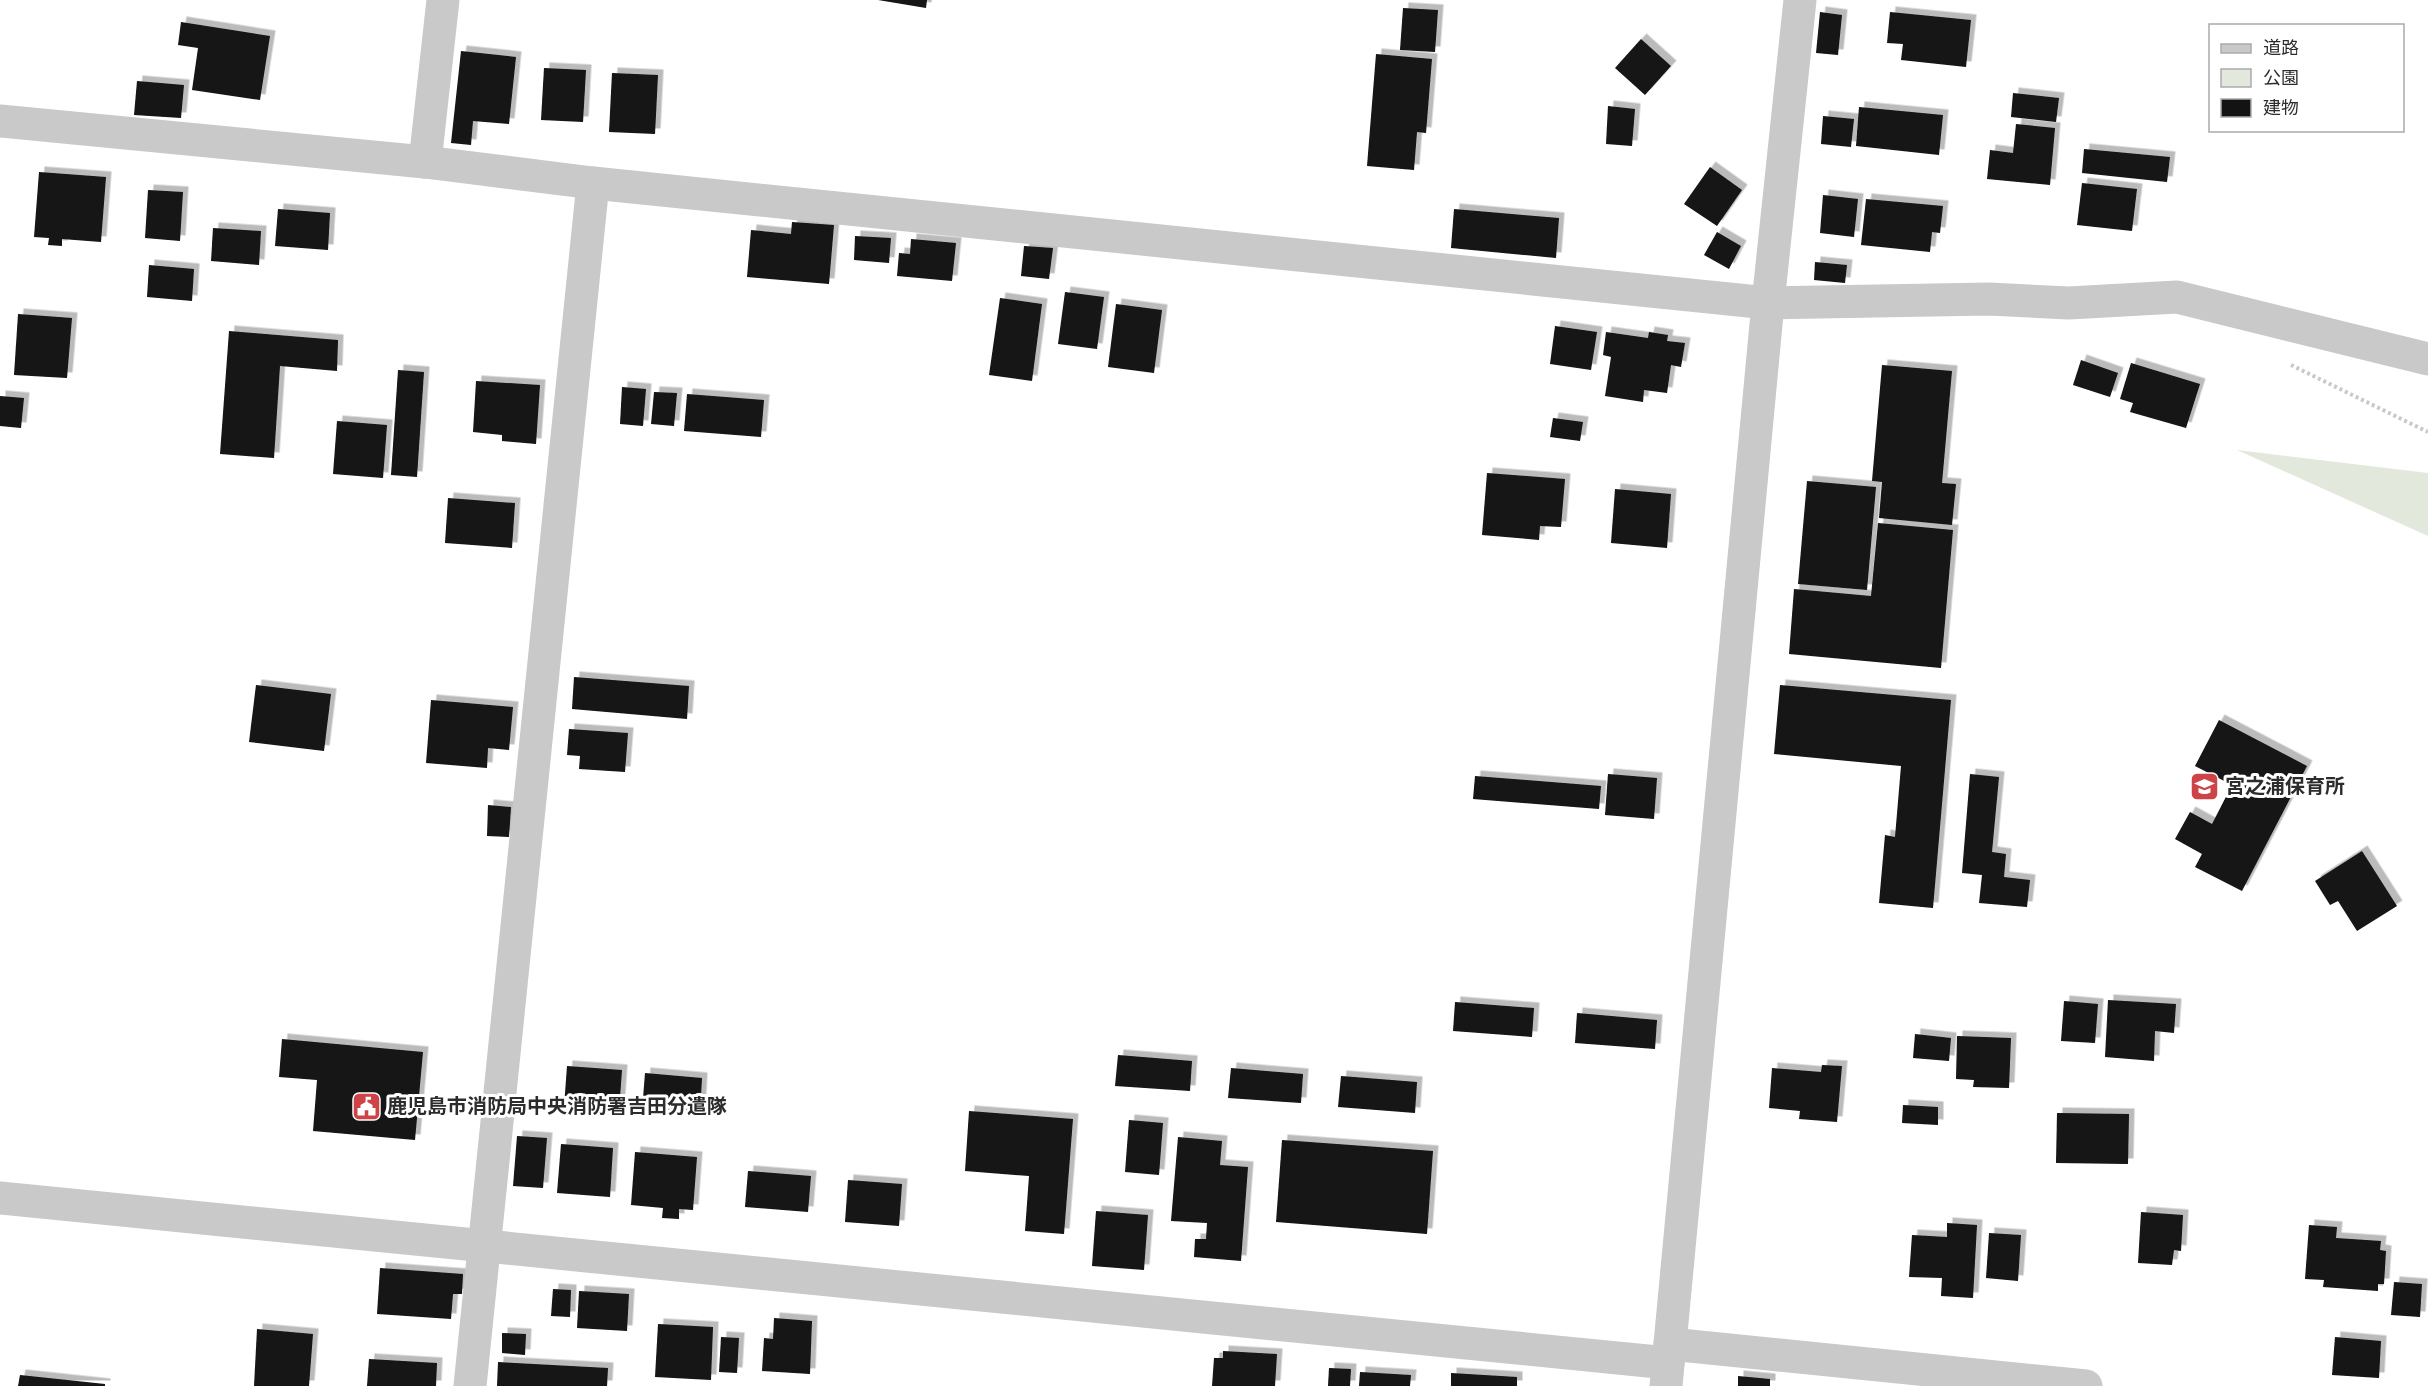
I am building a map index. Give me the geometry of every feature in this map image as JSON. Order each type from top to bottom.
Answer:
[{"type":"street","points":[[425,162],[443,0]]},
{"type":"street","points":[[1668,1364],[1768,303],[1800,0]]},
{"type":"street","points":[[0,121],[425,162],[593,183],[1768,303],[1989,299],[2069,303],[2177,297],[2428,359]]},
{"type":"street","points":[[470,1386],[593,183]]},
{"type":"street","points":[[0,1198],[1668,1364],[2086,1386]]},
{"type":"path","points":[[2288,363],[2428,432]]},
{"type":"green space","points":[[2237,450],[2428,473],[2428,536]]},
{"type":"building","points":[[878,0],[927,0],[926,8]]},
{"type":"building","points":[[1403,8],[1438,10],[1435,52],[1400,50]]},
{"type":"building","points":[[1820,12],[1842,15],[1838,55],[1816,53]]},
{"type":"building","points":[[1890,12],[1971,20],[1966,67],[1901,60],[1903,44],[1887,43]]},
{"type":"building","points":[[181,22],[270,36],[260,100],[192,90],[198,48],[178,45]]},
{"type":"building","points":[[1641,39],[1671,66],[1645,95],[1615,68]]},
{"type":"building","points":[[461,51],[516,57],[509,124],[473,121],[471,145],[451,143]]},
{"type":"building","points":[[1376,54],[1432,59],[1426,133],[1417,132],[1414,170],[1367,166]]},
{"type":"building","points":[[544,68],[586,70],[583,122],[541,120]]},
{"type":"building","points":[[612,73],[658,75],[655,134],[609,132]]},
{"type":"building","points":[[137,81],[184,85],[181,118],[134,115]]},
{"type":"building","points":[[2013,93],[2059,98],[2056,122],[2011,117]]},
{"type":"building","points":[[1608,106],[1635,109],[1632,146],[1606,144]]},
{"type":"building","points":[[1859,107],[1943,115],[1939,155],[1856,146]]},
{"type":"building","points":[[1823,116],[1854,119],[1851,147],[1821,144]]},
{"type":"building","points":[[2016,124],[2055,128],[2050,185],[1987,179],[1990,150],[2013,153]]},
{"type":"building","points":[[2084,149],[2170,157],[2167,182],[2082,173]]},
{"type":"building","points":[[1710,167],[1742,190],[1717,226],[1684,204]]},
{"type":"building","points":[[39,172],[106,177],[101,242],[62,239],[62,246],[48,245],[49,238],[34,237]]},
{"type":"building","points":[[2082,183],[2137,189],[2132,231],[2077,225]]},
{"type":"building","points":[[148,190],[183,192],[180,241],[145,238]]},
{"type":"building","points":[[1823,195],[1858,199],[1854,237],[1820,233]]},
{"type":"building","points":[[1866,199],[1943,206],[1940,233],[1932,232],[1930,252],[1861,245]]},
{"type":"building","points":[[278,209],[330,213],[328,250],[275,246]]},
{"type":"building","points":[[1454,209],[1559,218],[1556,258],[1451,248]]},
{"type":"building","points":[[792,222],[834,225],[829,284],[747,277],[751,230],[791,234]]},
{"type":"building","points":[[213,228],[261,231],[259,265],[211,261]]},
{"type":"building","points":[[1717,232],[1741,246],[1729,269],[1704,255]]},
{"type":"building","points":[[855,236],[891,238],[889,263],[854,260]]},
{"type":"building","points":[[911,239],[956,243],[952,281],[897,276],[899,253],[910,254]]},
{"type":"building","points":[[1024,246],[1053,248],[1049,279],[1021,276]]},
{"type":"building","points":[[1815,262],[1847,265],[1845,283],[1814,280]]},
{"type":"building","points":[[149,265],[194,269],[192,301],[147,297]]},
{"type":"building","points":[[1065,292],[1104,297],[1097,349],[1058,344]]},
{"type":"building","points":[[1000,298],[1042,304],[1032,381],[989,375]]},
{"type":"building","points":[[1116,304],[1162,310],[1154,373],[1108,367]]},
{"type":"building","points":[[18,314],[72,318],[67,378],[14,375]]},
{"type":"building","points":[[1555,326],[1597,332],[1591,370],[1550,364]]},
{"type":"building","points":[[229,331],[338,340],[337,371],[280,366],[274,458],[220,454]]},
{"type":"building","points":[[1606,332],[1648,338],[1649,332],[1668,335],[1667,341],[1685,343],[1681,367],[1671,365],[1667,393],[1644,390],[1643,402],[1605,396],[1611,357],[1603,355]]},
{"type":"building","points":[[2081,360],[2118,373],[2110,397],[2073,385]]},
{"type":"building","points":[[2131,363],[2200,384],[2186,428],[2130,412],[2133,403],[2120,399]]},
{"type":"building","points":[[1882,365],[1952,371],[1942,483],[1956,484],[1952,525],[1879,518],[1882,482],[1872,481]]},
{"type":"building","points":[[398,370],[424,372],[417,477],[391,475]]},
{"type":"building","points":[[476,381],[540,385],[536,444],[502,441],[502,435],[473,432]]},
{"type":"building","points":[[622,387],[646,389],[643,426],[620,424]]},
{"type":"building","points":[[654,392],[677,393],[674,426],[651,424]]},
{"type":"building","points":[[687,394],[764,400],[761,437],[684,431]]},
{"type":"building","points":[[0,396],[24,398],[21,428],[0,426]]},
{"type":"building","points":[[1553,418],[1583,422],[1580,441],[1550,437]]},
{"type":"building","points":[[337,421],[387,425],[383,478],[333,474]]},
{"type":"building","points":[[1487,473],[1565,479],[1561,527],[1540,526],[1539,540],[1482,535]]},
{"type":"building","points":[[1807,481],[1876,487],[1867,590],[1798,584]]},
{"type":"building","points":[[1615,489],[1671,494],[1667,548],[1611,543]]},
{"type":"building","points":[[448,498],[515,503],[512,548],[445,543]]},
{"type":"building","points":[[1878,523],[1953,530],[1941,668],[1789,654],[1794,589],[1871,596]]},
{"type":"building","points":[[574,677],[689,686],[687,719],[572,709]]},
{"type":"building","points":[[256,685],[331,694],[324,751],[249,742]]},
{"type":"building","points":[[1780,685],[1951,700],[1933,908],[1879,903],[1885,835],[1895,837],[1901,766],[1774,754]]},
{"type":"building","points":[[431,700],[513,707],[509,750],[488,748],[487,768],[426,763]]},
{"type":"building","points":[[2219,720],[2307,766],[2242,891],[2195,867],[2202,854],[2175,839],[2190,812],[2212,824],[2232,785],[2195,766]]},
{"type":"building","points":[[569,729],[628,733],[625,772],[579,769],[580,756],[567,755]]},
{"type":"building","points":[[1608,774],[1657,778],[1654,819],[1605,815]]},
{"type":"building","points":[[1970,774],[1999,777],[1992,852],[2006,854],[2004,877],[2030,880],[2027,907],[1979,903],[1982,875],[1962,873]]},
{"type":"building","points":[[1475,776],[1601,786],[1599,809],[1473,799]]},
{"type":"building","points":[[488,805],[511,807],[509,837],[487,836]]},
{"type":"building","points":[[2362,851],[2397,906],[2357,931],[2338,901],[2330,905],[2315,881]]},
{"type":"building","points":[[2108,1000],[2176,1004],[2174,1033],[2155,1031],[2154,1061],[2105,1057]]},
{"type":"building","points":[[2064,1001],[2098,1004],[2095,1043],[2061,1041]]},
{"type":"building","points":[[1455,1002],[1534,1008],[1532,1037],[1453,1031]]},
{"type":"building","points":[[1577,1013],[1657,1020],[1655,1049],[1575,1043]]},
{"type":"building","points":[[1915,1034],[1951,1038],[1949,1061],[1913,1058]]},
{"type":"building","points":[[1957,1036],[2011,1038],[2009,1088],[1973,1087],[1974,1080],[1956,1079]]},
{"type":"building","name":"鹿児島市消防局中央消防署吉田分遣隊","points":[[282,1039],[423,1052],[415,1140],[313,1131],[317,1080],[279,1077]]},
{"type":"building","points":[[1118,1055],[1192,1061],[1190,1091],[1115,1086]]},
{"type":"building","points":[[1822,1065],[1842,1066],[1837,1122],[1799,1119],[1800,1111],[1769,1108],[1772,1068],[1821,1072]]},
{"type":"building","points":[[567,1066],[622,1070],[619,1112],[564,1107]]},
{"type":"building","points":[[1231,1068],[1303,1074],[1301,1103],[1228,1098]]},
{"type":"building","points":[[645,1073],[702,1078],[700,1115],[642,1111]]},
{"type":"building","points":[[1341,1076],[1417,1082],[1415,1113],[1338,1107]]},
{"type":"building","points":[[1903,1105],[1938,1107],[1938,1125],[1902,1123]]},
{"type":"building","points":[[969,1111],[1073,1119],[1064,1234],[1025,1231],[1029,1176],[965,1171]]},
{"type":"building","points":[[2057,1113],[2129,1114],[2128,1164],[2056,1163]]},
{"type":"building","points":[[1129,1120],[1163,1123],[1159,1175],[1125,1172]]},
{"type":"building","points":[[517,1136],[547,1138],[543,1188],[513,1186]]},
{"type":"building","points":[[1178,1137],[1222,1141],[1220,1165],[1248,1167],[1241,1261],[1194,1257],[1195,1239],[1206,1239],[1207,1223],[1171,1221]]},
{"type":"building","points":[[1282,1140],[1433,1151],[1427,1234],[1276,1222]]},
{"type":"building","points":[[561,1144],[613,1148],[610,1197],[557,1193]]},
{"type":"building","points":[[635,1152],[697,1157],[693,1210],[679,1209],[679,1219],[662,1218],[663,1208],[631,1205]]},
{"type":"building","points":[[748,1171],[811,1176],[808,1212],[745,1207]]},
{"type":"building","points":[[848,1180],[902,1184],[899,1226],[845,1222]]},
{"type":"building","points":[[1096,1211],[1148,1215],[1144,1270],[1092,1266]]},
{"type":"building","points":[[2141,1212],[2183,1215],[2181,1251],[2174,1250],[2172,1265],[2138,1263]]},
{"type":"building","points":[[1947,1223],[1977,1225],[1973,1298],[1941,1296],[1942,1278],[1909,1277],[1912,1235],[1947,1237]]},
{"type":"building","points":[[2309,1225],[2337,1227],[2336,1238],[2381,1241],[2380,1250],[2386,1251],[2384,1284],[2378,1284],[2378,1291],[2323,1287],[2324,1280],[2305,1279]]},
{"type":"building","points":[[1989,1233],[2021,1235],[2018,1281],[1986,1278]]},
{"type":"building","points":[[380,1268],[463,1274],[462,1294],[453,1294],[451,1319],[377,1314]]},
{"type":"building","points":[[2394,1282],[2422,1284],[2420,1317],[2391,1315]]},
{"type":"building","points":[[553,1289],[571,1290],[570,1317],[551,1316]]},
{"type":"building","points":[[579,1291],[629,1294],[627,1331],[577,1328]]},
{"type":"building","points":[[774,1318],[812,1321],[810,1374],[762,1371],[764,1338],[773,1339]]},
{"type":"building","points":[[658,1324],[713,1327],[711,1380],[655,1377]]},
{"type":"building","points":[[257,1329],[313,1334],[309,1386],[254,1386]]},
{"type":"building","points":[[502,1333],[526,1334],[525,1355],[502,1353]]},
{"type":"building","points":[[721,1337],[739,1338],[737,1373],[719,1372]]},
{"type":"building","points":[[2335,1337],[2381,1341],[2379,1378],[2332,1375]]},
{"type":"building","points":[[1223,1351],[1277,1354],[1275,1386],[1212,1386],[1214,1358],[1223,1358]]},
{"type":"building","points":[[369,1359],[437,1363],[436,1386],[367,1386]]},
{"type":"building","points":[[498,1362],[608,1368],[607,1386],[497,1386]]},
{"type":"building","points":[[1329,1368],[1351,1369],[1350,1386],[1328,1386]]},
{"type":"building","points":[[1360,1372],[1411,1375],[1410,1386],[1359,1386]]},
{"type":"building","points":[[1451,1373],[1517,1377],[1517,1386],[1451,1386]]},
{"type":"building","points":[[20,1375],[105,1384],[105,1386],[18,1386]]},
{"type":"building","points":[[1738,1376],[1770,1379],[1770,1386],[1738,1386]]},
{"type":"place","name":"宮之浦保育所","points":[[2204,786]]},
{"type":"place","name":"鹿児島市消防局中央消防署吉田分遣隊","points":[[366,1106]]}]
